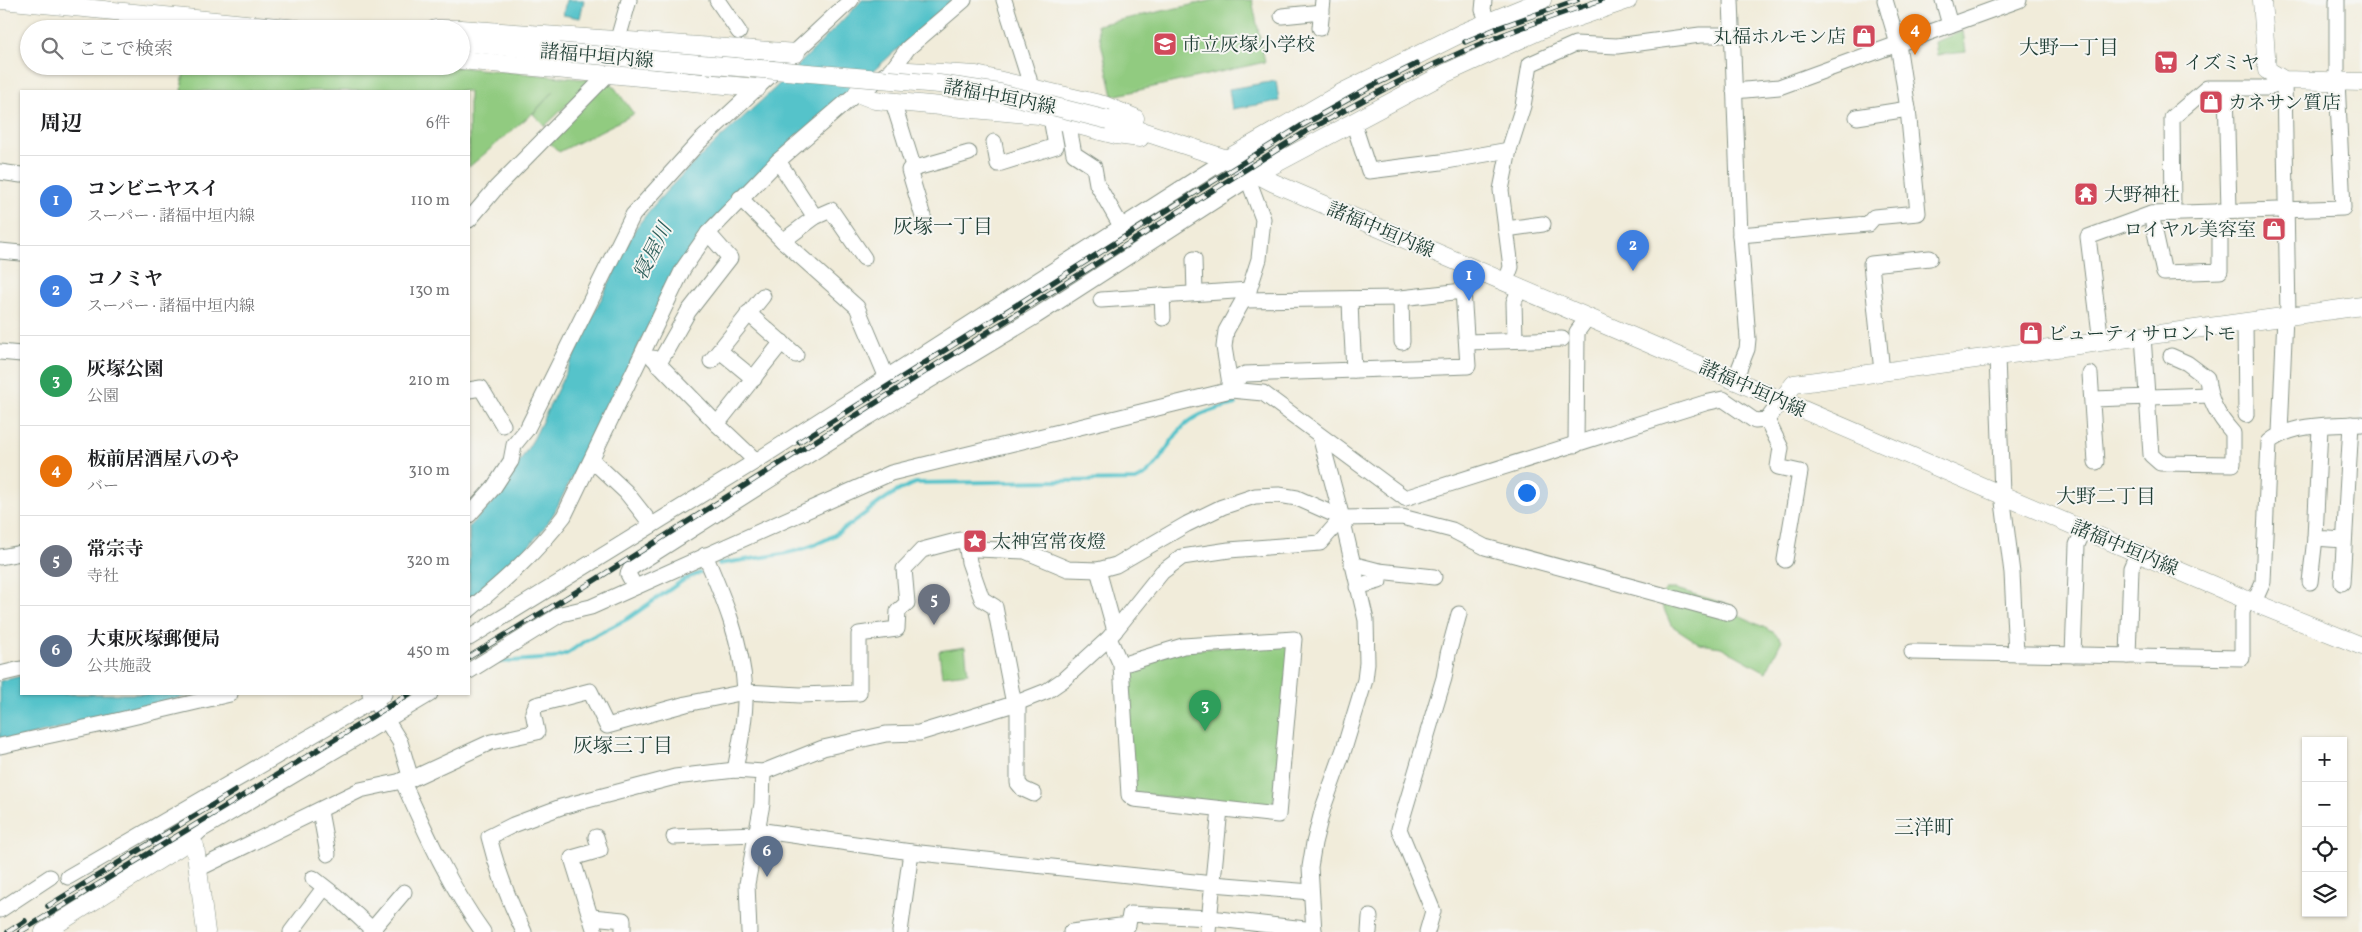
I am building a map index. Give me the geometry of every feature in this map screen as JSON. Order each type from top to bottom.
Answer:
[{"type":"street","points":[[2,0],[206,20]]},
{"type":"street","points":[[470,219],[496,188],[608,74],[629,0]]},
{"type":"street","points":[[717,0],[740,32]]},
{"type":"street","points":[[470,514],[494,486],[511,462],[514,445],[527,429],[633,215],[699,142],[796,54],[851,0]]},
{"type":"street","points":[[490,624],[473,606],[514,572],[545,541],[564,516],[683,269],[708,233],[778,161],[857,93],[892,70],[908,48],[964,0]]},
{"type":"street","points":[[1004,0],[1029,79],[1029,87]]},
{"type":"street","points":[[1484,0],[1483,10],[1488,22]]},
{"type":"street","points":[[470,637],[756,462],[1227,159],[1342,92],[1488,22],[1542,0]]},
{"type":"street","points":[[635,587],[628,574],[631,568],[867,418],[1036,316],[1252,177],[1446,73],[1543,29],[1628,0]]},
{"type":"street","points":[[1730,0],[1740,235],[1748,339],[1735,379]]},
{"type":"street","points":[[1740,235],[1868,224],[1874,217],[1918,213],[1908,109],[1898,44],[1885,0]]},
{"type":"street","points":[[1943,0],[1950,25]]},
{"type":"street","points":[[1734,91],[1779,87],[2019,0]]},
{"type":"street","points":[[2262,0],[2267,70],[2284,80]]},
{"type":"street","points":[[2101,342],[2088,237],[2151,214],[2342,208],[2337,80],[2337,0]]},
{"type":"street","points":[[1282,16],[1323,6],[1320,28]]},
{"type":"street","points":[[470,30],[796,54]]},
{"type":"street","points":[[1515,340],[1513,284],[1501,190],[1509,150],[1523,106],[1530,64],[1575,44],[1617,46],[1700,35],[1731,35]]},
{"type":"street","name":"諸福中垣内線","points":[[470,43],[939,84],[1000,93],[1108,120],[1227,159],[1252,177],[1513,284],[2250,601],[2362,646]]},
{"type":"street","points":[[470,61],[757,88]]},
{"type":"street","points":[[892,70],[976,75],[1104,105],[1148,124],[1182,144]]},
{"type":"street","points":[[2280,433],[2287,316],[2284,80]]},
{"type":"street","points":[[2173,213],[2172,118],[2206,88],[2268,88],[2284,80],[2362,82]]},
{"type":"street","points":[[2151,214],[2164,273],[2220,271],[2224,211],[2226,89]]},
{"type":"street","points":[[857,93],[876,100],[968,107],[1059,120],[1116,135],[1182,144]]},
{"type":"street","points":[[893,102],[914,169]]},
{"type":"street","points":[[1856,117],[1908,109]]},
{"type":"street","points":[[1059,120],[1074,154],[1094,167],[1097,184],[1121,226]]},
{"type":"street","points":[[994,142],[998,164],[1056,146],[1059,120]]},
{"type":"street","points":[[1353,122],[1369,171],[1441,162],[1509,150]]},
{"type":"street","points":[[924,220],[909,170],[969,153]]},
{"type":"street","points":[[778,161],[814,217]]},
{"type":"street","points":[[0,172],[20,175]]},
{"type":"street","points":[[1230,387],[1224,347],[1226,331],[1246,295],[1259,259],[1263,219],[1252,177]]},
{"type":"street","points":[[740,198],[783,242],[857,307],[887,378]]},
{"type":"street","points":[[783,242],[814,217],[831,210],[864,258]]},
{"type":"street","points":[[1506,229],[1543,224]]},
{"type":"street","points":[[658,365],[688,312],[730,258],[708,233]]},
{"type":"street","points":[[0,251],[20,253]]},
{"type":"street","points":[[1882,372],[1872,264],[1930,258]]},
{"type":"street","points":[[1194,259],[1195,293]]},
{"type":"street","points":[[1230,387],[1245,374],[1468,366],[1463,291],[1472,268]]},
{"type":"street","points":[[1101,300],[1195,293],[1350,299],[1401,298],[1463,291]]},
{"type":"street","points":[[1162,295],[1163,318]]},
{"type":"street","points":[[754,379],[716,356],[763,296]]},
{"type":"street","points":[[1401,298],[1402,342]]},
{"type":"street","points":[[1350,299],[1354,370]]},
{"type":"street","points":[[1405,498],[1723,399],[1755,421],[1767,420],[1794,384],[2362,306]]},
{"type":"street","points":[[748,313],[796,356]]},
{"type":"street","points":[[1576,445],[1577,332],[1588,317]]},
{"type":"street","points":[[2244,322],[2246,415]]},
{"type":"street","points":[[2143,336],[2152,455],[2160,463],[2233,464],[2233,433],[2220,418],[2209,396],[2207,378],[2187,363],[2171,356]]},
{"type":"street","points":[[1466,342],[1562,339]]},
{"type":"street","points":[[717,424],[782,342]]},
{"type":"street","points":[[644,347],[658,365],[756,462]]},
{"type":"street","points":[[0,352],[20,354]]},
{"type":"street","points":[[1997,356],[2002,494],[2012,573],[2016,654]]},
{"type":"street","points":[[2090,374],[2096,462]]},
{"type":"street","points":[[470,670],[561,614],[591,607],[891,474],[1230,387],[1263,393],[1405,498]]},
{"type":"street","points":[[470,390],[481,388],[503,425]]},
{"type":"street","points":[[2093,399],[2209,396]]},
{"type":"street","points":[[1767,420],[1782,448],[1778,467],[1800,472],[1785,560]]},
{"type":"street","points":[[1912,652],[2242,658],[2242,612],[2263,582],[2269,442],[2280,433],[2357,424],[2343,540],[2342,583]]},
{"type":"street","points":[[2310,582],[2320,427]]},
{"type":"street","points":[[1070,932],[1131,928],[1130,914],[1209,925],[1309,931],[1307,892],[1310,867],[1323,808],[1344,749],[1365,680],[1367,663],[1366,620],[1320,436]]},
{"type":"street","points":[[592,460],[626,492],[652,525]]},
{"type":"street","points":[[200,868],[320,812],[360,790],[407,780],[491,742],[538,732],[533,712],[536,705],[590,691],[607,726],[686,704],[745,692],[800,695],[859,693],[860,634],[897,629],[898,612],[907,603],[904,569],[922,550],[960,540],[977,549],[1025,551],[1068,569],[1098,570],[1116,565],[1186,524],[1222,507],[1255,496],[1279,494],[1296,498],[1342,518],[1402,517],[1452,530],[1485,547],[1729,613]]},
{"type":"street","points":[[1402,517],[1405,498]]},
{"type":"street","points":[[524,932],[513,910],[494,861],[489,837],[510,818],[675,777],[735,770],[763,772],[823,748],[886,734],[919,733],[1016,703],[1046,691],[1063,680],[1112,634],[1162,572],[1182,557],[1229,550],[1320,543],[1342,518]]},
{"type":"street","points":[[2073,655],[2077,545],[2084,529]]},
{"type":"street","points":[[2314,538],[2343,540]]},
{"type":"street","points":[[966,543],[969,562],[982,599],[995,607],[1016,703],[1018,783],[1023,789],[1034,794]]},
{"type":"street","points":[[2128,656],[2131,568],[2138,552]]},
{"type":"street","points":[[0,557],[20,553]]},
{"type":"street","points":[[705,555],[731,615],[742,663],[745,692],[743,723],[735,770]]},
{"type":"street","points":[[1352,564],[1379,571],[1434,577]]},
{"type":"street","points":[[1098,570],[1121,665],[1129,795],[1134,799],[1278,816],[1294,639],[1183,646],[1121,665]]},
{"type":"street","points":[[1358,587],[1379,581],[1379,571]]},
{"type":"street","points":[[1427,932],[1433,911],[1399,829],[1444,678],[1441,653],[1459,614]]},
{"type":"street","points":[[0,674],[20,668]]},
{"type":"street","points":[[0,746],[226,695]]},
{"type":"street","points":[[44,932],[188,841],[201,830],[428,695]]},
{"type":"street","points":[[68,877],[376,696],[386,720],[400,742],[407,780],[432,846],[464,903],[483,932]]},
{"type":"street","points":[[748,932],[747,884],[762,804],[763,772]]},
{"type":"street","points":[[1209,925],[1220,809]]},
{"type":"street","points":[[320,812],[328,854]]},
{"type":"street","points":[[152,829],[168,852]]},
{"type":"street","points":[[674,837],[757,832],[911,852],[1307,892]]},
{"type":"street","points":[[596,837],[600,850],[572,858],[594,925],[623,920],[623,932]]},
{"type":"street","points":[[188,841],[195,846],[200,868],[206,932]]},
{"type":"street","points":[[900,932],[911,852]]},
{"type":"street","points":[[0,910],[50,877]]},
{"type":"street","points":[[291,932],[318,883],[336,896],[372,931],[404,892]]},
{"type":"street","points":[[1369,932],[1370,917]]},
{"type":"green space","points":[[1214,0],[1252,0],[1265,62],[1113,96],[1097,25]]},
{"type":"green space","points":[[1963,31],[1966,52],[1937,55],[1935,42]]},
{"type":"green space","points":[[470,68],[593,80],[545,126],[533,114],[554,91],[534,112],[470,166],[470,90],[182,90],[183,75],[470,75]]},
{"type":"green space","points":[[609,80],[634,114],[559,152],[548,141]]},
{"type":"green space","points":[[1666,589],[1676,589],[1733,606],[1733,612],[1773,632],[1782,640],[1766,672],[1721,647],[1700,644],[1671,625],[1659,598]]},
{"type":"green space","points":[[1290,643],[1273,809],[1133,793],[1124,668],[1183,650]]},
{"type":"green space","points":[[965,647],[968,673],[942,676],[939,651]]},
{"type":"water","points":[[566,0],[584,0],[580,18],[563,15]]},
{"type":"water","name":"寝屋川","points":[[862,0],[952,0],[791,145],[678,268],[553,515],[515,561],[470,599],[470,525],[499,496],[534,438],[635,229],[683,173],[807,56]]},
{"type":"water","points":[[1276,81],[1279,101],[1232,109],[1229,89]]},
{"type":"water","points":[[20,676],[20,695],[192,695],[0,743],[0,681]]},
{"type":"waterway","points":[[719,564],[785,553],[823,541],[847,527],[890,495],[916,483],[1136,480],[1151,470],[1178,432],[1190,421],[1209,411],[1236,404]]},
{"type":"waterway","points":[[499,662],[554,658],[568,653],[586,640],[627,619],[685,579],[700,573]]},
{"type":"railway","points":[[1465,42],[1498,28],[1577,0]]},
{"type":"railway","points":[[470,656],[584,587],[1305,132],[1391,85],[1463,51],[1601,0]]},
{"type":"railway","points":[[799,442],[1301,126],[1372,86],[1417,64]]},
{"type":"railway","points":[[20,932],[407,695]]},
{"type":"railway","points":[[48,906],[235,791]]},
{"type":"railway","points":[[8,932],[25,921]]},
{"type":"place","name":"丸福ホルモン店","points":[[1864,36]]},
{"type":"place","name":"市立灰塚小学校","points":[[1165,44]]},
{"type":"place","name":"板前居酒屋八のや","points":[[1915,55]]},
{"type":"place","name":"イズミヤ","points":[[2166,62]]},
{"type":"place","name":"カネサン質店","points":[[2211,102]]},
{"type":"place","name":"大野神社","points":[[2086,194]]},
{"type":"place","name":"ロイヤル美容室","points":[[2274,229]]},
{"type":"place","name":"コノミヤ","points":[[1633,271]]},
{"type":"place","name":"コンビニヤスイ","points":[[1469,301]]},
{"type":"place","name":"ビューティサロントモ","points":[[2031,333]]},
{"type":"place","name":"太神宮常夜燈","points":[[975,541]]},
{"type":"place","name":"常宗寺","points":[[934,625]]},
{"type":"place","name":"灰塚公園","points":[[1205,731]]},
{"type":"place","name":"大東灰塚郵便局","points":[[767,877]]},
{"type":"district","name":"大野一丁目","points":[[2069,47]]},
{"type":"district","name":"灰塚一丁目","points":[[943,226]]},
{"type":"district","name":"大野二丁目","points":[[2106,496]]},
{"type":"district","name":"灰塚三丁目","points":[[623,745]]},
{"type":"district","name":"三洋町","points":[[1924,827]]}]
